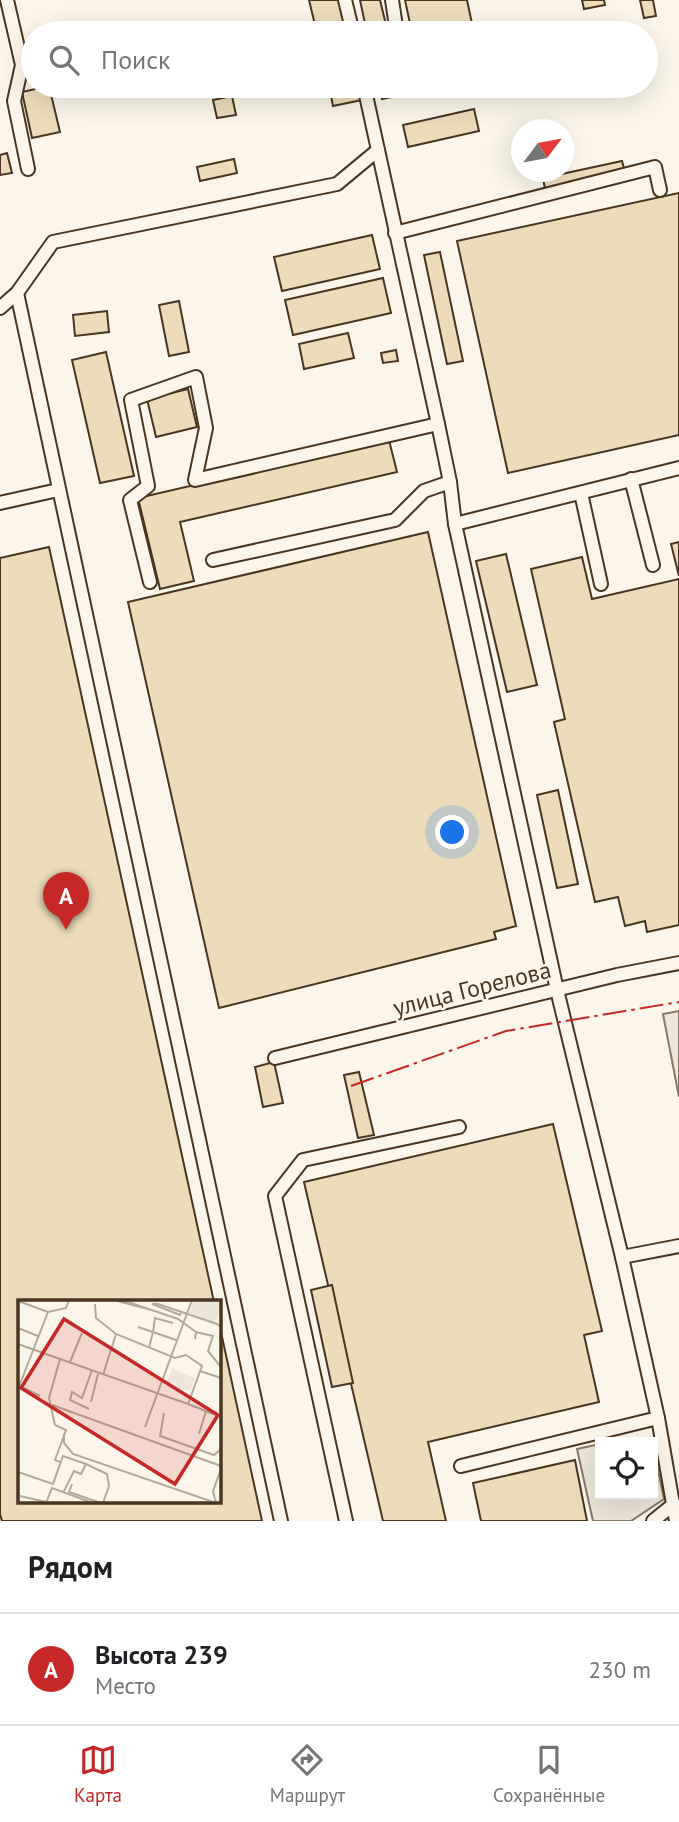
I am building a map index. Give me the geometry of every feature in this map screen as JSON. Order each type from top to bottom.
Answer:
[{"type":"street","points":[[8,0],[21,60]]},
{"type":"street","points":[[345,0],[350,21]]},
{"type":"street","points":[[391,0],[395,21]]},
{"type":"street","points":[[21,70],[14,101],[28,169]]},
{"type":"street","points":[[367,98],[438,424],[450,482],[455,524],[557,990],[658,1418],[676,1521]]},
{"type":"street","points":[[0,308],[17,293],[53,242],[337,184],[378,150]]},
{"type":"street","points":[[396,233],[655,167],[660,190]]},
{"type":"street","points":[[17,293],[281,1521]]},
{"type":"street","points":[[150,582],[130,500],[148,486],[131,400],[196,376],[206,428],[195,480],[438,424]]},
{"type":"street","points":[[455,524],[679,468]]},
{"type":"street","points":[[631,479],[653,565]]},
{"type":"street","points":[[212,559],[395,520],[424,491],[450,482]]},
{"type":"street","points":[[0,503],[58,490]]},
{"type":"street","points":[[581,493],[601,584]]},
{"type":"street","name":"улица Горелова","points":[[275,1058],[679,963]]},
{"type":"street","points":[[346,1521],[275,1196],[303,1160],[459,1127]]},
{"type":"street","points":[[622,1257],[679,1245]]},
{"type":"street","points":[[461,1466],[658,1418]]},
{"type":"street","points":[[653,1521],[674,1504]]},
{"type":"shaded area","points":[[679,1011],[679,1097],[663,1014]]},
{"type":"shaded area","points":[[595,1445],[595,1500],[658,1500],[658,1470],[664,1499],[631,1521],[593,1521],[577,1449]]},
{"type":"building","points":[[309,0],[339,0],[344,21],[314,21]]},
{"type":"building","points":[[360,0],[380,0],[385,21],[364,21]]},
{"type":"building","points":[[405,0],[467,0],[471,21],[409,21]]},
{"type":"building","points":[[582,0],[604,0],[605,5],[584,9]]},
{"type":"building","points":[[640,0],[653,0],[656,16],[644,18]]},
{"type":"building","points":[[23,98],[52,98],[60,132],[32,138]]},
{"type":"building","points":[[232,98],[236,115],[217,118],[213,100]]},
{"type":"building","points":[[331,98],[362,98],[362,100],[333,106]]},
{"type":"building","points":[[474,109],[479,131],[408,147],[403,125]]},
{"type":"building","points":[[7,153],[12,173],[0,175],[0,155]]},
{"type":"building","points":[[234,159],[237,173],[200,181],[197,167]]},
{"type":"building","points":[[622,161],[625,172],[545,189],[544,182],[574,182],[574,171]]},
{"type":"building","points":[[679,193],[679,435],[508,473],[457,241]]},
{"type":"building","points":[[372,235],[380,269],[282,291],[274,257]]},
{"type":"building","points":[[440,252],[463,361],[447,364],[424,255]]},
{"type":"building","points":[[383,278],[391,313],[293,335],[285,300]]},
{"type":"building","points":[[179,301],[189,352],[169,356],[159,305]]},
{"type":"building","points":[[107,311],[109,332],[75,336],[73,315]]},
{"type":"building","points":[[348,333],[354,358],[304,369],[299,344]]},
{"type":"building","points":[[396,350],[398,361],[383,363],[381,353]]},
{"type":"building","points":[[106,352],[134,476],[100,483],[72,360]]},
{"type":"building","points":[[188,389],[197,427],[156,437],[147,399]]},
{"type":"building","points":[[389,440],[397,472],[180,522],[194,581],[160,589],[138,498]]},
{"type":"building","points":[[428,532],[516,926],[494,932],[496,939],[219,1008],[128,602]]},
{"type":"building","points":[[679,542],[679,576],[671,544]]},
{"type":"building","points":[[49,547],[214,1300],[18,1300],[18,1504],[220,1504],[220,1328],[262,1521],[2,1521],[0,1514],[0,558]]},
{"type":"building","points":[[506,554],[537,685],[507,692],[476,561]]},
{"type":"building","points":[[582,557],[592,599],[679,579],[679,925],[647,932],[645,921],[625,926],[618,897],[595,902],[554,722],[565,719],[531,569]]},
{"type":"building","points":[[558,790],[578,884],[557,888],[537,795]]},
{"type":"building","points":[[274,1062],[283,1103],[263,1107],[255,1067]]},
{"type":"building","points":[[359,1072],[374,1135],[358,1138],[344,1075]]},
{"type":"building","points":[[553,1124],[602,1331],[584,1335],[599,1402],[428,1442],[446,1521],[383,1521],[304,1182]]},
{"type":"building","points":[[332,1285],[353,1383],[332,1387],[311,1290]]},
{"type":"building","points":[[575,1460],[587,1521],[481,1521],[473,1483]]},
{"type":"power","points":[[351,1086],[506,1031],[679,1002]]},
{"type":"place","name":"Высота 239","points":[[66,930]]}]
